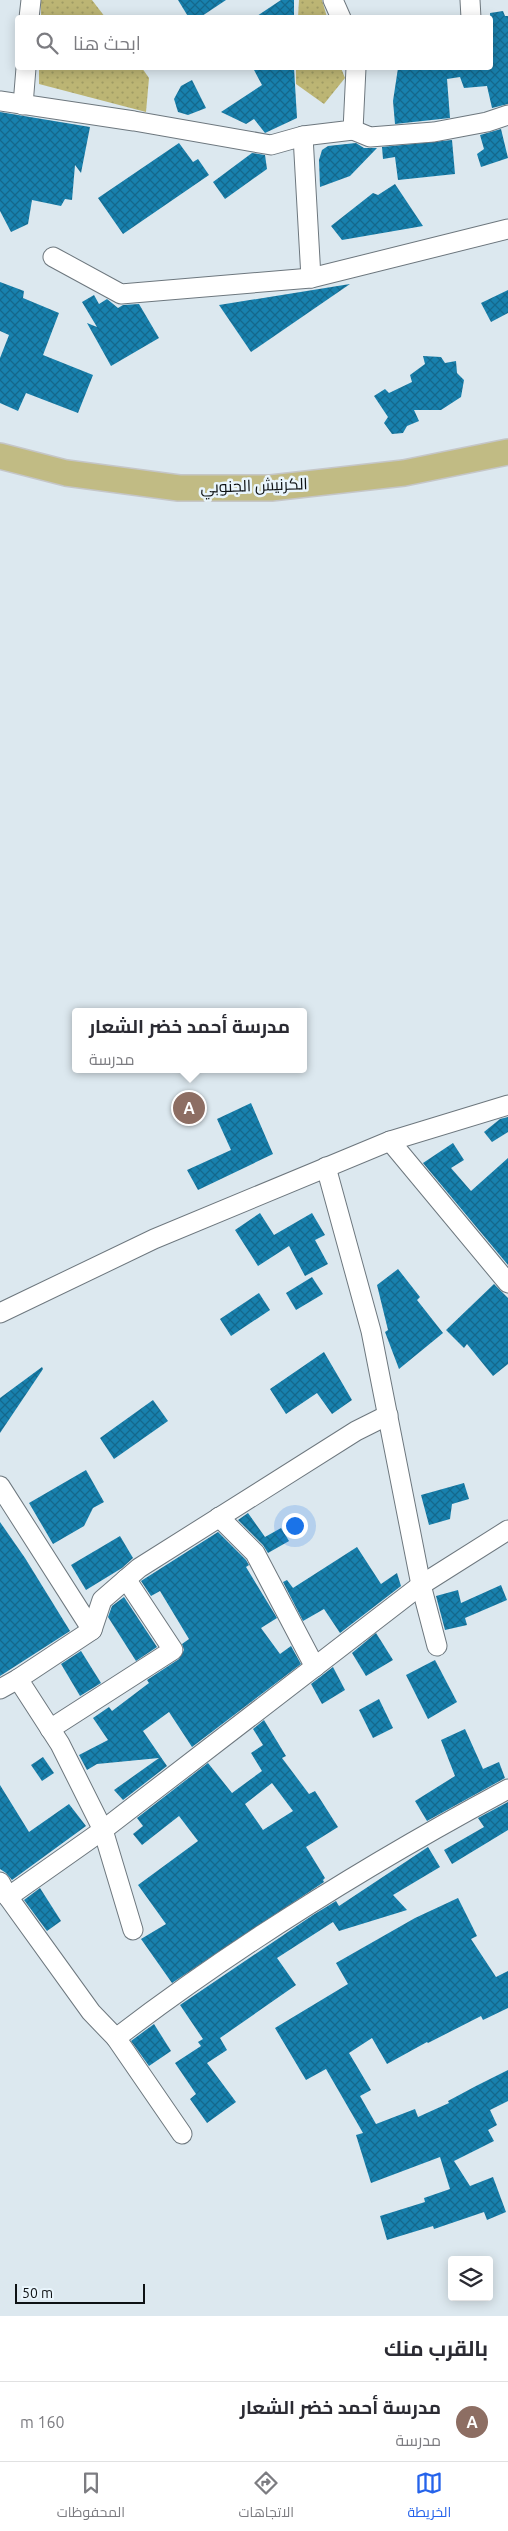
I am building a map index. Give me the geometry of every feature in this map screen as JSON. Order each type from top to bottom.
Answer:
[{"type":"main road","name":"الكرنيش الجنوبي","points":[[0,456],[66,473],[179,488],[272,488],[404,473],[508,452]]},
{"type":"street","points":[[29,15],[31,0]]},
{"type":"street","points":[[334,0],[340,15]]},
{"type":"street","points":[[470,0],[472,15]]},
{"type":"street","points":[[23,105],[26,70]]},
{"type":"street","points":[[354,130],[356,70]]},
{"type":"street","points":[[0,101],[134,121],[271,145],[303,136],[354,130],[370,137],[434,132],[487,122],[508,114]]},
{"type":"street","points":[[303,136],[311,278]]},
{"type":"street","points":[[53,257],[121,294],[311,278],[508,229]]},
{"type":"street","points":[[0,1313],[154,1239],[326,1167],[390,1141],[508,1105]]},
{"type":"street","points":[[390,1141],[508,1284]]},
{"type":"street","points":[[326,1167],[371,1331],[421,1586],[437,1646]]},
{"type":"street","points":[[0,1689],[92,1630],[102,1600],[139,1568],[356,1431],[388,1415]]},
{"type":"street","points":[[0,1486],[92,1630]]},
{"type":"street","points":[[219,1517],[241,1542],[255,1553],[315,1667]]},
{"type":"street","points":[[182,2134],[116,2038],[91,2012],[4,1890],[103,1830],[421,1586],[508,1530]]},
{"type":"street","points":[[50,1729],[173,1650],[126,1579]]},
{"type":"street","points":[[18,1679],[50,1729],[103,1830],[133,1930]]},
{"type":"street","points":[[116,2038],[250,1942],[321,1897],[508,1789]]},
{"type":"shaded area","points":[[41,0],[92,0],[103,15],[41,15]]},
{"type":"shaded area","points":[[299,0],[322,0],[326,15],[298,15]]},
{"type":"shaded area","points":[[39,70],[143,70],[149,78],[146,112],[39,84]]},
{"type":"shaded area","points":[[296,70],[342,70],[345,78],[324,104],[296,84]]},
{"type":"building","points":[[178,0],[226,0],[204,15],[187,15]]},
{"type":"building","points":[[281,0],[294,0],[294,15],[258,15]]},
{"type":"building","points":[[503,11],[505,16],[508,16],[508,104],[492,108],[487,86],[464,88],[460,77],[447,79],[450,118],[395,124],[393,101],[398,70],[493,70],[493,15],[490,15],[490,13]]},
{"type":"building","points":[[254,70],[294,70],[297,118],[265,133],[254,119],[246,124],[221,112],[262,85]]},
{"type":"building","points":[[192,80],[206,108],[188,115],[178,112],[174,99],[181,86]]},
{"type":"building","points":[[0,112],[90,127],[81,173],[75,165],[72,200],[65,199],[61,206],[32,200],[28,224],[11,232],[0,211]]},
{"type":"building","points":[[501,129],[508,158],[481,167],[477,154],[484,149],[480,135]]},
{"type":"building","points":[[452,140],[455,174],[398,180],[395,157],[383,159],[382,147]]},
{"type":"building","points":[[179,143],[193,162],[198,159],[209,175],[123,234],[98,198]]},
{"type":"building","points":[[356,143],[364,148],[377,148],[350,176],[320,187],[319,160],[322,150],[328,146]]},
{"type":"building","points":[[252,153],[265,155],[267,169],[225,199],[213,182]]},
{"type":"building","points":[[395,184],[423,226],[342,240],[331,226],[373,193],[378,195]]},
{"type":"building","points":[[0,282],[24,291],[23,298],[59,313],[43,355],[93,375],[78,413],[26,393],[18,411],[0,403],[0,358],[9,335],[0,331]]},
{"type":"building","points":[[350,284],[251,352],[219,305]]},
{"type":"building","points":[[508,290],[508,313],[491,322],[481,303]]},
{"type":"building","points":[[94,295],[99,304],[107,299],[118,308],[123,305],[139,304],[159,338],[111,366],[87,323],[97,327],[82,302]]},
{"type":"building","points":[[423,356],[441,357],[445,363],[456,361],[457,373],[464,380],[461,397],[441,410],[414,410],[419,421],[407,426],[403,433],[392,434],[384,423],[388,417],[374,396],[385,389],[389,393],[412,382],[410,375],[425,364]]},
{"type":"building","points":[[251,1103],[273,1154],[198,1190],[187,1170],[231,1150],[217,1119]]},
{"type":"building","points":[[508,1117],[508,1132],[492,1142],[484,1132],[500,1119]]},
{"type":"building","points":[[453,1143],[464,1160],[451,1168],[471,1191],[508,1158],[508,1265],[423,1163]]},
{"type":"building","points":[[260,1213],[274,1235],[312,1213],[325,1235],[315,1240],[328,1264],[305,1276],[289,1246],[258,1266],[235,1230]]},
{"type":"building","points":[[398,1269],[420,1297],[417,1300],[443,1333],[399,1369],[385,1332],[388,1330],[377,1285]]},
{"type":"building","points":[[312,1277],[323,1294],[296,1310],[286,1293]]},
{"type":"building","points":[[494,1284],[508,1298],[508,1364],[493,1376],[467,1344],[464,1348],[446,1330]]},
{"type":"building","points":[[259,1293],[270,1310],[231,1336],[220,1319]]},
{"type":"building","points":[[324,1352],[352,1400],[332,1414],[317,1393],[286,1414],[270,1389]]},
{"type":"building","points":[[42,1367],[43,1369],[0,1433],[0,1398]]},
{"type":"building","points":[[153,1400],[168,1421],[114,1459],[100,1438]]},
{"type":"building","points":[[86,1470],[104,1502],[93,1508],[84,1526],[53,1544],[29,1503]]},
{"type":"building","points":[[464,1483],[469,1499],[452,1504],[450,1519],[429,1525],[421,1495]]},
{"type":"building","points":[[248,1513],[265,1537],[281,1528],[289,1541],[268,1553],[263,1545],[238,1520]]},
{"type":"building","points":[[0,1522],[25,1558],[70,1631],[0,1676]]},
{"type":"building","points":[[218,1532],[246,1560],[249,1565],[246,1567],[277,1618],[261,1628],[280,1654],[291,1646],[301,1664],[192,1747],[169,1712],[143,1731],[167,1766],[123,1800],[114,1790],[159,1758],[97,1764],[87,1770],[79,1755],[108,1740],[93,1718],[109,1707],[112,1711],[149,1683],[147,1680],[179,1659],[184,1650],[182,1644],[189,1639],[160,1591],[151,1596],[141,1581]]},
{"type":"building","points":[[120,1536],[133,1558],[122,1568],[86,1590],[71,1565]]},
{"type":"building","points":[[357,1547],[381,1584],[397,1573],[401,1586],[340,1633],[324,1609],[303,1621],[283,1582],[287,1580],[293,1588]]},
{"type":"building","points":[[501,1585],[507,1600],[465,1618],[467,1625],[445,1630],[436,1596],[458,1590],[461,1603]]},
{"type":"building","points":[[124,1597],[157,1647],[136,1661],[108,1617],[112,1606]]},
{"type":"building","points":[[376,1633],[393,1660],[366,1676],[352,1653]]},
{"type":"building","points":[[81,1651],[101,1683],[80,1696],[61,1664]]},
{"type":"building","points":[[435,1660],[457,1702],[428,1719],[406,1675]]},
{"type":"building","points":[[333,1667],[345,1690],[322,1704],[311,1684]]},
{"type":"building","points":[[379,1699],[393,1728],[373,1738],[359,1710]]},
{"type":"building","points":[[264,1720],[286,1756],[282,1758],[309,1794],[315,1791],[338,1827],[306,1847],[325,1878],[324,1882],[172,1983],[141,1939],[166,1924],[138,1885],[198,1841],[179,1816],[142,1845],[133,1834],[143,1826],[137,1818],[208,1763],[232,1793],[262,1771],[251,1753],[263,1745],[253,1729]],"holes":[[[272,1783],[293,1811],[263,1830],[245,1804]]]},
{"type":"building","points":[[465,1729],[483,1769],[499,1762],[505,1778],[427,1821],[415,1801],[455,1776],[441,1740]]},
{"type":"building","points":[[43,1757],[54,1773],[42,1781],[31,1765]]},
{"type":"building","points":[[0,1785],[29,1832],[69,1804],[86,1826],[12,1880],[0,1869]]},
{"type":"building","points":[[508,1802],[508,1830],[452,1864],[444,1850],[484,1827],[478,1818]]},
{"type":"building","points":[[428,1847],[440,1867],[393,1895],[407,1910],[339,1931],[333,1922],[277,1958],[296,1985],[220,2038],[227,2050],[207,2063],[236,2102],[207,2123],[190,2099],[196,2094],[175,2063],[201,2046],[198,2042],[203,2039],[180,2005],[313,1915],[336,1901],[339,1906]]},
{"type":"building","points":[[40,1888],[61,1921],[47,1931],[24,1900]]},
{"type":"building","points":[[458,1898],[477,1936],[471,1939],[496,1977],[508,1971],[508,2008],[483,2020],[481,2016],[387,2064],[372,2038],[349,2053],[371,2090],[360,2096],[376,2124],[415,2109],[418,2117],[449,2103],[448,2101],[508,2070],[508,2101],[490,2110],[497,2125],[488,2130],[494,2141],[454,2161],[470,2186],[493,2177],[506,2212],[487,2220],[484,2212],[434,2229],[433,2226],[387,2240],[380,2216],[425,2202],[424,2198],[450,2189],[440,2157],[371,2183],[356,2135],[363,2133],[326,2069],[306,2080],[275,2028],[348,1984],[336,1963],[415,1918]]},
{"type":"building","points":[[154,2024],[171,2051],[149,2066],[131,2041]]},
{"type":"place","name":"مدرسة أحمد خضر الشعار","points":[[189,1108]]}]
